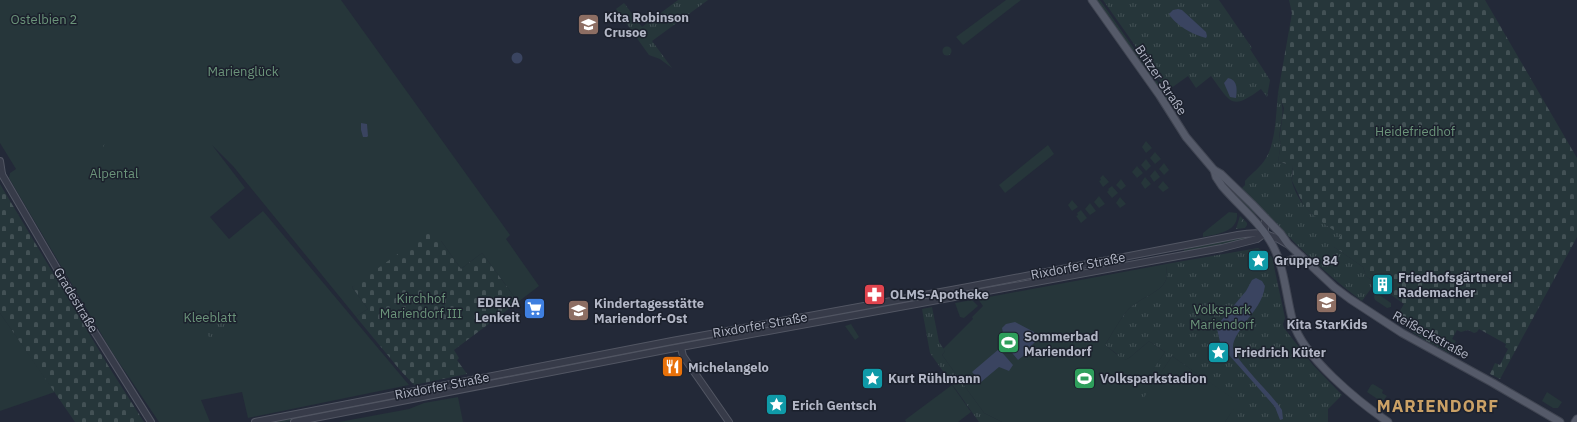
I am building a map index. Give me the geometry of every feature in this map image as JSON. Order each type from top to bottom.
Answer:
[{"type":"main road","name":"Britzer Straße","points":[[1092,0],[1160,96],[1184,135],[1214,170],[1221,174],[1301,256]]},
{"type":"main road","name":"Britzer Straße","points":[[1214,170],[1216,177],[1224,188],[1266,234],[1274,248],[1280,264],[1293,324],[1301,340],[1334,377],[1364,404],[1388,422]]},
{"type":"main road","points":[[1280,264],[1301,256]]},
{"type":"main road","name":"Reißeckstraße","points":[[1301,256],[1334,287],[1379,319],[1560,422]]},
{"type":"street","name":"Gradestraße","points":[[0,161],[1,173],[91,327],[151,422]]},
{"type":"street","name":"Britzer Straße","points":[[1264,218],[1266,234]]},
{"type":"street","name":"Rixdorfer Straße","points":[[255,422],[699,336],[1177,248],[1249,233],[1266,234],[1288,244]]},
{"type":"street","name":"Rixdorfer Straße","points":[[294,422],[701,344],[1178,257],[1252,241],[1266,234]]},
{"type":"street","points":[[1177,248],[1178,257]]},
{"type":"street","points":[[699,336],[701,344]]},
{"type":"street","points":[[681,348],[683,356],[729,422]]},
{"type":"street","points":[[450,384],[452,392]]},
{"type":"green space","points":[[0,0],[341,0],[510,235],[506,239],[539,286],[518,302],[482,253],[461,269],[441,241],[352,287],[368,309],[357,316],[357,318],[233,166],[212,145],[245,188],[210,217],[229,239],[263,211],[409,385],[248,418],[242,392],[201,400],[210,422],[159,422],[112,352],[9,178],[10,173],[16,169],[0,143]]},
{"type":"green space","points":[[678,0],[708,0],[652,41],[672,68],[660,59],[649,55],[616,9],[624,3],[642,27]]},
{"type":"green space","points":[[1006,0],[1021,0],[963,45],[956,37]]},
{"type":"green space","points":[[1095,0],[1100,0],[1154,77],[1151,79],[1149,76],[1150,75],[1107,14],[1105,15]]},
{"type":"green space","points":[[1103,0],[1219,0],[1252,48],[1250,49],[1270,80],[1267,97],[1261,89],[1243,100],[1237,102],[1232,101],[1223,93],[1211,76],[1196,88],[1188,76],[1167,91]]},
{"type":"green space","name":"Heidefriedhof","points":[[1289,0],[1485,0],[1577,158],[1577,237],[1500,379],[1490,374],[1495,363],[1500,365],[1508,349],[1505,347],[1506,344],[1479,329],[1474,333],[1468,330],[1461,332],[1457,330],[1452,339],[1456,341],[1449,353],[1423,339],[1397,322],[1395,319],[1404,304],[1383,289],[1386,283],[1381,280],[1378,285],[1366,276],[1363,267],[1334,247],[1328,226],[1320,222],[1304,206],[1292,181],[1293,164],[1278,162],[1281,142],[1279,140],[1284,108],[1278,93],[1292,13]]},
{"type":"green space","points":[[947,46],[952,51],[947,56],[942,51]]},
{"type":"green space","points":[[1156,80],[1172,102],[1168,105],[1153,83]]},
{"type":"green space","points":[[1278,93],[1281,99],[1283,111],[1278,162],[1293,164],[1292,182],[1300,200],[1318,219],[1341,235],[1334,247],[1363,267],[1366,276],[1375,283],[1362,301],[1315,262],[1242,188],[1245,185],[1245,181],[1262,164],[1272,144]]},
{"type":"green space","points":[[109,140],[114,146],[108,152],[103,146]]},
{"type":"green space","points":[[1146,141],[1152,148],[1146,153],[1142,147]]},
{"type":"green space","points":[[1048,145],[1054,154],[1005,193],[999,185]]},
{"type":"green space","points":[[1155,152],[1161,159],[1155,164],[1150,158]]},
{"type":"green space","points":[[1146,159],[1151,166],[1146,171],[1141,165]]},
{"type":"green space","points":[[1164,163],[1169,170],[1164,175],[1159,169]]},
{"type":"green space","points":[[1137,166],[1143,173],[1137,178],[1132,172]]},
{"type":"green space","points":[[1155,170],[1160,177],[1154,182],[1150,176]]},
{"type":"green space","points":[[1103,175],[1109,182],[1103,187],[1099,181]]},
{"type":"green space","points":[[1145,177],[1151,184],[1145,189],[1141,183]]},
{"type":"green space","points":[[1121,179],[1126,186],[1121,190],[1116,185]]},
{"type":"green space","points":[[1163,181],[1169,188],[1163,192],[1158,187]]},
{"type":"green space","points":[[0,184],[109,367],[144,422],[75,422],[0,313]]},
{"type":"green space","points":[[1112,186],[1118,193],[1112,198],[1107,192]]},
{"type":"green space","points":[[1232,189],[1257,213],[1254,216],[1234,195]]},
{"type":"green space","points":[[1099,196],[1105,204],[1099,208],[1094,202]]},
{"type":"green space","points":[[1120,197],[1126,204],[1120,208],[1116,203]]},
{"type":"green space","points":[[1072,200],[1078,207],[1072,211],[1068,205]]},
{"type":"green space","points":[[1090,203],[1096,211],[1090,215],[1085,209]]},
{"type":"green space","points":[[1081,210],[1087,218],[1081,223],[1076,216]]},
{"type":"green space","points":[[1229,212],[1237,213],[1237,219],[1231,228],[1220,233],[1203,237],[1203,233]]},
{"type":"green space","points":[[1240,216],[1247,223],[1247,225],[1245,228],[1236,229]]},
{"type":"green space","name":"Kirchhof Mariendorf III","points":[[431,230],[439,241],[441,241],[461,269],[482,253],[518,302],[454,350],[459,358],[457,360],[467,374],[414,385],[357,318],[357,316],[368,309],[352,287]]},
{"type":"green space","points":[[1251,236],[1252,238],[1184,254],[1184,249]]},
{"type":"green space","name":"Volkspark Mariendorf","points":[[1258,248],[1272,257],[1285,318],[1283,324],[1284,328],[1313,365],[1342,395],[1328,409],[1328,422],[1225,422],[1238,402],[1172,356],[1141,402],[1134,397],[1165,352],[1149,341],[1129,358],[1122,361],[1117,354],[1105,345],[1127,311],[1163,285],[1167,276],[1166,264]]},
{"type":"green space","points":[[1166,264],[1167,276],[1163,285],[1127,311],[1105,345],[1124,360],[1129,358],[1149,341],[1165,352],[1135,397],[1141,401],[1172,356],[1239,402],[1225,422],[1002,422],[984,413],[942,355],[945,351],[943,349],[973,319],[972,317],[983,306],[978,299]]},
{"type":"green space","points":[[1375,294],[1378,294],[1391,303],[1391,307],[1387,308],[1375,300]]},
{"type":"green space","points":[[972,300],[978,306],[964,318],[960,317],[955,303]]},
{"type":"green space","points":[[932,307],[939,342],[945,351],[942,355],[984,413],[1002,422],[979,422],[930,353],[922,309]]},
{"type":"green space","points":[[0,313],[55,392],[0,411]]},
{"type":"green space","points":[[828,314],[830,319],[702,342],[702,338]]},
{"type":"green space","points":[[221,318],[232,331],[215,344],[205,331]]},
{"type":"green space","points":[[851,324],[859,337],[855,340],[845,326]]},
{"type":"green space","points":[[1373,384],[1383,390],[1382,393],[1387,396],[1382,402],[1367,392]]},
{"type":"green space","points":[[952,385],[971,412],[958,422],[906,422],[905,420]]},
{"type":"green space","points":[[443,388],[444,391],[285,422],[268,422]]},
{"type":"green space","points":[[1547,392],[1562,402],[1558,408],[1553,408],[1542,401]]},
{"type":"green space","points":[[458,397],[463,422],[339,422],[409,409],[424,403]]},
{"type":"water","points":[[1173,10],[1182,10],[1206,32],[1206,38],[1190,32],[1175,22],[1169,14]]},
{"type":"water","points":[[517,52],[521,54],[523,58],[521,62],[517,64],[513,62],[511,58],[513,54]]},
{"type":"water","points":[[1228,78],[1235,83],[1237,89],[1236,98],[1230,97],[1224,83]]},
{"type":"water","points":[[361,123],[367,124],[367,137],[363,137]]},
{"type":"water","points":[[1256,278],[1262,281],[1265,286],[1264,291],[1258,306],[1237,335],[1233,348],[1239,359],[1282,410],[1283,419],[1280,420],[1275,407],[1221,346],[1217,329],[1220,322],[1246,291],[1252,280]]},
{"type":"water","points":[[1015,322],[1034,332],[1036,341],[1031,346],[1032,349],[1018,360],[1008,348],[1016,340],[1013,337],[1003,333],[1002,328],[1006,324]]},
{"type":"water","points":[[999,349],[1013,365],[1009,371],[999,367],[981,382],[972,372]]},
{"type":"place","name":"Kita Robinson Crusoe","points":[[588,24]]},
{"type":"place","name":"Gruppe 84","points":[[1259,260]]},
{"type":"place","name":"Friedhofsgärtnerei Rademacher","points":[[1382,284]]},
{"type":"place","name":"OLMS-Apotheke","points":[[874,294]]},
{"type":"place","name":"Kita StarKids","points":[[1327,302]]},
{"type":"place","name":"EDEKA Lenkeit","points":[[535,309]]},
{"type":"place","name":"Kindertagesstätte Mariendorf-Ost","points":[[579,310]]},
{"type":"place","name":"Sommerbad Mariendorf","points":[[1009,343]]},
{"type":"place","name":"Friedrich Küter","points":[[1218,352]]},
{"type":"place","name":"Michelangelo","points":[[672,367]]},
{"type":"place","name":"Kurt Rühlmann","points":[[872,378]]},
{"type":"place","name":"Volksparkstadion","points":[[1084,378]]},
{"type":"place","name":"Erich Gentsch","points":[[776,405]]},
{"type":"district","name":"MARIENDORF","points":[[1438,406]]},
{"type":"park label","name":"Ostelbien 2","points":[[44,19]]},
{"type":"park label","name":"Marienglück","points":[[243,71]]},
{"type":"park label","name":"Alpental","points":[[114,173]]},
{"type":"park label","name":"Kleeblatt","points":[[210,317]]}]
